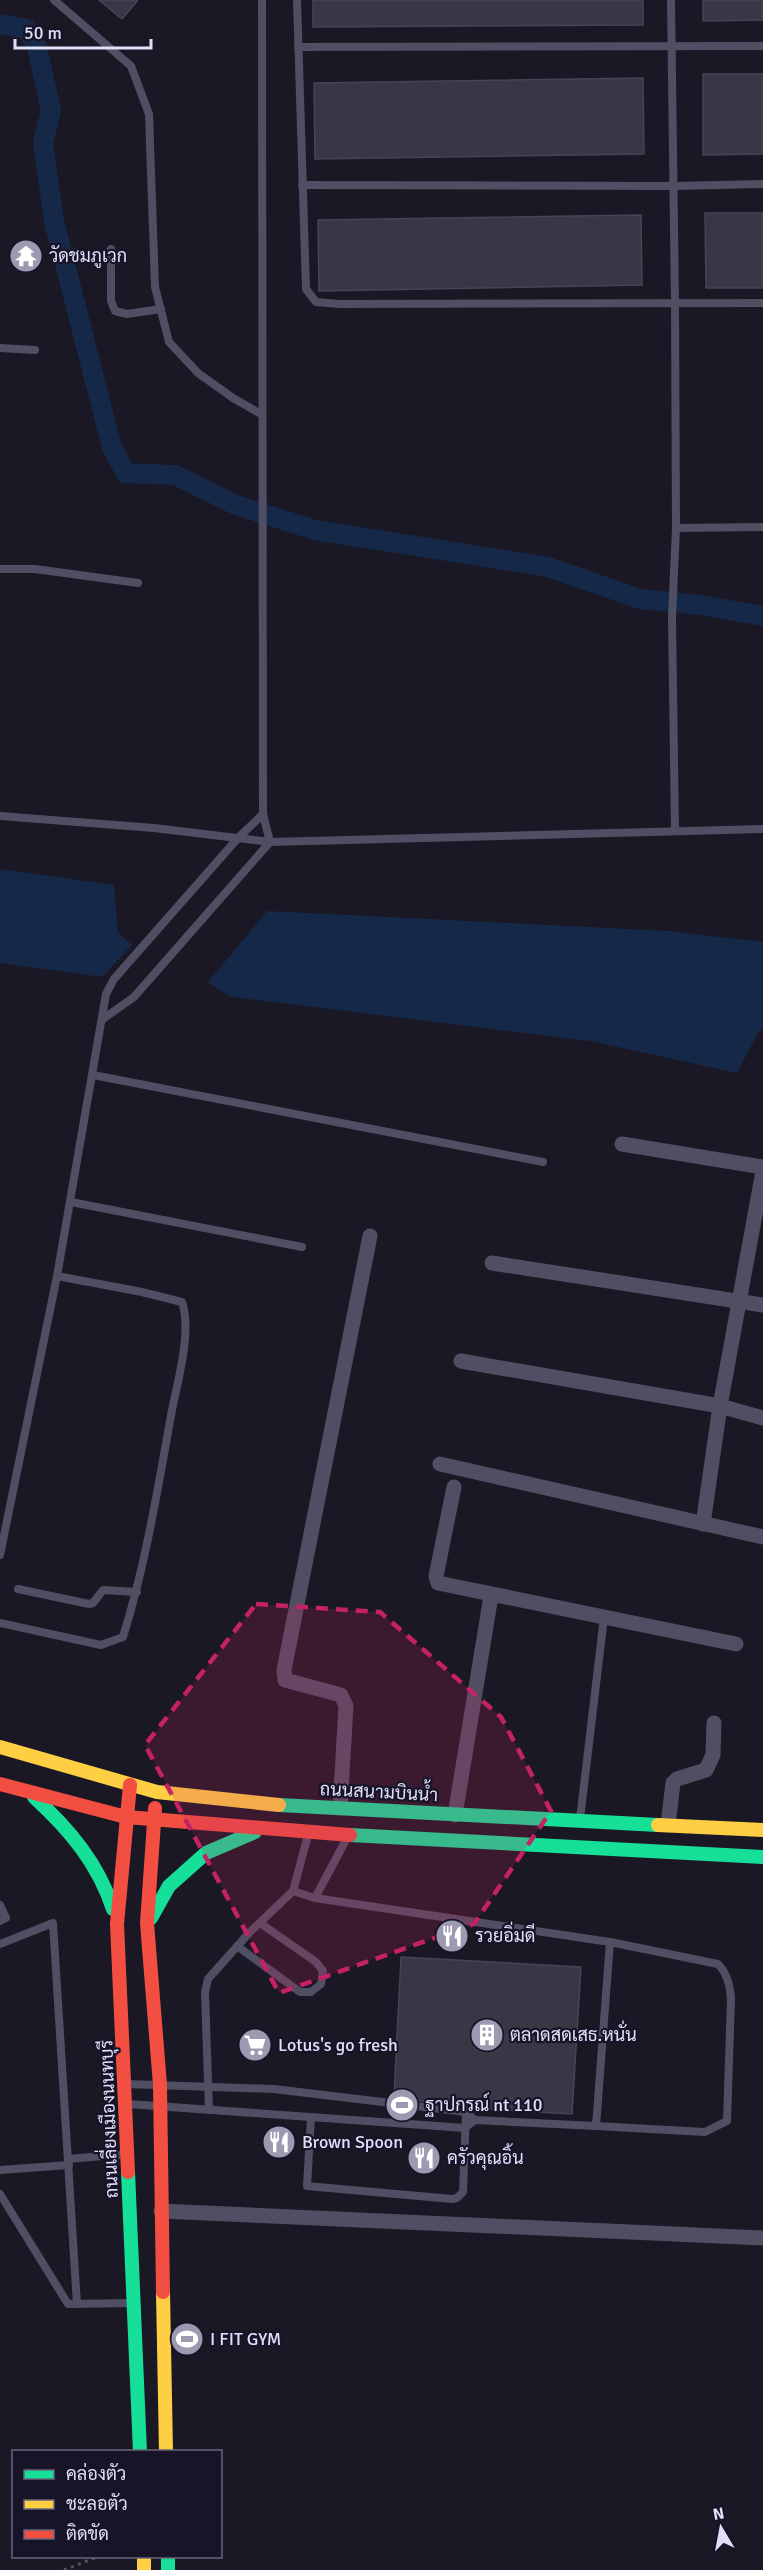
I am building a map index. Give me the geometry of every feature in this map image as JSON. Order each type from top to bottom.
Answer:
[{"type":"main road","name":"ถนนสนามบินน้ำ","points":[[0,1747],[157,1792],[245,1803],[763,1830]]},
{"type":"main road","points":[[0,1784],[31,1794],[126,1817],[154,1821],[349,1835],[763,1857]]},
{"type":"main road","name":"ถนนเลี่ยงเมืองนนทบุรี","points":[[130,1785],[117,1924],[126,2084],[140,2450]]},
{"type":"main road","points":[[157,1792],[147,1923],[160,2085],[166,2450]]},
{"type":"main road","points":[[31,1794],[63,1822],[85,1849],[106,1884],[117,1924]]},
{"type":"main road","points":[[147,1923],[169,1886],[206,1853],[229,1841],[264,1828]]},
{"type":"street","points":[[622,1144],[763,1169],[741,1302],[720,1406],[703,1524]]},
{"type":"street","points":[[340,1808],[346,1706],[341,1695],[285,1680],[284,1670],[370,1236]]},
{"type":"street","points":[[492,1263],[763,1305]]},
{"type":"street","points":[[461,1360],[720,1406],[763,1418]]},
{"type":"street","points":[[440,1464],[763,1537]]},
{"type":"street","points":[[454,1487],[436,1576],[438,1583],[491,1596],[736,1644]]},
{"type":"street","points":[[455,1815],[491,1596]]},
{"type":"street","points":[[668,1825],[673,1783],[677,1779],[701,1774],[709,1766],[713,1755],[714,1723]]},
{"type":"street","points":[[161,2211],[763,2238]]},
{"type":"lane","points":[[54,0],[131,66],[149,114],[155,286],[169,342],[198,373],[233,398],[261,414]]},
{"type":"lane","points":[[262,0],[263,814],[270,842]]},
{"type":"lane","points":[[297,0],[306,289],[316,302],[339,304],[763,303]]},
{"type":"lane","points":[[671,0],[675,304],[676,528],[672,618],[675,830]]},
{"type":"lane","points":[[298,48],[763,46]]},
{"type":"lane","points":[[302,185],[674,186],[763,184]]},
{"type":"lane","points":[[111,249],[111,301],[115,311],[128,314],[161,309]]},
{"type":"lane","points":[[0,348],[35,350]]},
{"type":"lane","points":[[676,528],[763,527]]},
{"type":"lane","points":[[0,568],[35,569],[138,583]]},
{"type":"lane","points":[[0,1555],[71,1202],[106,994],[114,979],[238,838],[263,814]]},
{"type":"lane","points":[[0,816],[270,842],[763,829]]},
{"type":"lane","points":[[103,1019],[134,997],[270,842]]},
{"type":"lane","points":[[93,1075],[543,1162]]},
{"type":"lane","points":[[71,1202],[302,1247]]},
{"type":"lane","points":[[0,1623],[101,1645],[112,1643],[123,1637],[137,1592],[179,1374],[186,1312],[182,1302],[57,1276]]},
{"type":"lane","points":[[18,1590],[89,1604],[93,1603],[103,1590],[137,1592]]},
{"type":"lane","points":[[580,1821],[604,1617]]},
{"type":"lane","points":[[209,2110],[206,1992],[208,1978],[293,1891],[309,1832]]},
{"type":"lane","points":[[315,1898],[349,1835]]},
{"type":"lane","points":[[126,2084],[274,2089],[466,2112],[476,2120],[705,2132],[727,2121],[731,1998],[728,1978],[718,1964],[610,1942],[315,1898],[293,1891]]},
{"type":"lane","points":[[0,1905],[6,1918],[0,1920]]},
{"type":"lane","points":[[0,1944],[53,1923],[77,2304]]},
{"type":"lane","points":[[237,1946],[300,1992],[311,1992],[321,1984],[323,1971],[316,1962],[260,1923]]},
{"type":"lane","points":[[596,2126],[610,1942]]},
{"type":"lane","points":[[126,2104],[465,2128],[476,2120]]},
{"type":"lane","points":[[311,2117],[307,2186],[452,2199],[457,2198],[463,2192],[466,2112]]},
{"type":"lane","points":[[0,2170],[128,2154]]},
{"type":"lane","points":[[0,2194],[68,2304],[134,2303]]},
{"type":"path","points":[[64,2570],[95,2558]]},
{"type":"highlighted area","points":[[256,1604],[380,1612],[501,1717],[551,1811],[474,1924],[279,1993],[229,1905],[145,1745]]},
{"type":"water","points":[[0,869],[114,885],[118,932],[132,945],[102,977],[0,963]]},
{"type":"water","points":[[267,911],[669,931],[763,942],[763,1029],[760,1029],[737,1073],[590,1041],[231,997],[208,982]]},
{"type":"building","points":[[99,0],[138,0],[122,19]]},
{"type":"building","points":[[313,0],[643,0],[643,25],[313,27]]},
{"type":"building","points":[[703,0],[763,0],[763,20],[703,21]]},
{"type":"building","points":[[703,74],[763,74],[763,154],[703,155]]},
{"type":"building","points":[[643,78],[644,154],[315,159],[314,83]]},
{"type":"building","points":[[705,213],[763,213],[763,288],[706,288]]},
{"type":"building","points":[[641,215],[642,285],[319,291],[318,220]]},
{"type":"building","name":"ตลาดสดเสธ.หนั่น","points":[[401,1957],[581,1967],[572,2114],[470,2108],[394,2097]]},
{"type":"waterway","points":[[0,24],[27,29],[37,47],[51,111],[43,143],[54,221],[112,448],[126,473],[175,475],[236,505],[315,530],[548,567],[640,599],[700,605],[763,616]]},
{"type":"traffic: fast","points":[[34,1797],[70,1834],[91,1862],[113,1909]]},
{"type":"traffic: fast","points":[[279,1805],[658,1825]]},
{"type":"traffic: fast","points":[[151,1918],[169,1886],[206,1853],[255,1832]]},
{"type":"traffic: fast","points":[[350,1835],[763,1857]]},
{"type":"traffic: fast","points":[[128,2172],[140,2450]]},
{"type":"traffic: fast","points":[[168,2558],[168,2570]]},
{"type":"traffic: slow","points":[[0,1747],[157,1792],[279,1805]]},
{"type":"traffic: slow","points":[[658,1825],[763,1830]]},
{"type":"traffic: slow","points":[[163,2292],[166,2450]]},
{"type":"traffic: slow","points":[[144,2558],[144,2570]]},
{"type":"traffic: jam","points":[[0,1784],[126,1817],[350,1835]]},
{"type":"traffic: jam","points":[[128,2172],[117,1924],[130,1785]]},
{"type":"traffic: jam","points":[[155,1808],[147,1923],[160,2085],[163,2292]]},
{"type":"place","name":"วัดชมภูเวก","points":[[26,256]]},
{"type":"place","name":"รวยอิ่มดี","points":[[452,1936]]},
{"type":"place","name":"ตลาดสดเสธ.หนั่น","points":[[487,2035]]},
{"type":"place","name":"Lotus's go fresh","points":[[255,2045]]},
{"type":"place","name":"ฐาปกรณ์ nt 110","points":[[402,2105]]},
{"type":"place","name":"Brown Spoon","points":[[279,2142]]},
{"type":"place","name":"ครัวคุณอิ้น","points":[[424,2158]]},
{"type":"place","name":"I FIT GYM","points":[[187,2339]]}]
